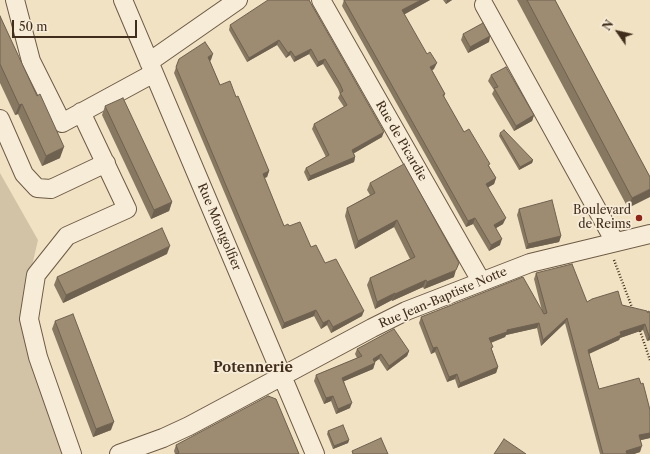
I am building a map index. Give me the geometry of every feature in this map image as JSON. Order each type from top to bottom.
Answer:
[{"type":"street","points":[[15,0],[32,61],[62,123],[152,68],[238,0]]},
{"type":"street","name":"Rue Montgolfier","points":[[123,0],[315,454]]},
{"type":"street","name":"Rue de Picardie","points":[[321,0],[481,281]]},
{"type":"street","points":[[484,5],[612,242]]},
{"type":"street","points":[[72,454],[38,357],[29,319],[36,275],[66,236],[127,209],[81,112]]},
{"type":"street","points":[[0,119],[24,174],[37,188],[51,189],[106,163]]},
{"type":"street","name":"Rue Jean-Baptiste Notte","points":[[119,454],[170,435],[406,311],[530,263],[650,234]]},
{"type":"path","points":[[612,242],[634,314]]},
{"type":"path","points":[[637,321],[650,360]]},
{"type":"shaded area","points":[[0,173],[38,240],[23,305],[68,454],[0,454]]},
{"type":"building","points":[[268,0],[309,0],[384,132],[352,150],[355,157],[310,176],[306,168],[329,155],[314,124],[347,105],[340,93],[343,91],[340,84],[325,59],[318,62],[311,49],[295,57],[291,51],[288,53],[279,40],[249,58],[230,25]]},
{"type":"building","points":[[344,0],[421,0],[402,10],[427,54],[430,52],[437,63],[430,67],[445,94],[443,95],[464,132],[469,129],[490,164],[488,165],[496,178],[486,184],[506,218],[494,225],[502,239],[491,245],[475,218],[468,221]]},
{"type":"building","points":[[527,0],[555,0],[650,177],[650,189],[632,198]]},
{"type":"building","points":[[0,16],[37,96],[40,94],[64,147],[46,156],[22,104],[19,105],[0,64]]},
{"type":"building","points":[[483,23],[490,36],[470,47],[463,34]]},
{"type":"building","points":[[205,42],[213,54],[208,57],[220,85],[230,81],[236,97],[238,96],[269,171],[263,174],[284,226],[288,224],[289,226],[300,222],[311,247],[316,245],[325,263],[336,259],[364,311],[333,327],[329,320],[323,323],[316,310],[284,323],[176,67],[179,59]]},
{"type":"building","points":[[506,67],[534,115],[516,126],[494,88],[498,87],[491,75]]},
{"type":"building","points":[[123,98],[172,202],[154,210],[105,106]]},
{"type":"building","points":[[504,130],[533,160],[520,167],[500,133]]},
{"type":"building","points":[[404,164],[459,263],[456,270],[427,282],[426,280],[377,302],[370,278],[415,257],[397,220],[358,241],[347,208],[375,193],[370,183]]},
{"type":"building","points":[[552,200],[561,236],[528,244],[519,209]]},
{"type":"building","points":[[162,228],[170,246],[66,295],[57,277]]},
{"type":"building","points":[[572,264],[587,302],[618,291],[622,305],[647,311],[648,313],[648,311],[650,312],[650,336],[645,324],[620,332],[621,335],[588,350],[599,389],[639,378],[641,384],[643,383],[650,410],[650,433],[639,435],[642,446],[626,451],[627,454],[603,454],[567,318],[543,340],[539,323],[507,330],[507,332],[489,338],[498,367],[460,383],[457,374],[449,377],[437,347],[433,348],[421,317],[523,277],[544,314],[547,313],[536,273]]},
{"type":"building","points":[[73,314],[114,422],[96,429],[55,321]]},
{"type":"building","points":[[394,329],[409,351],[389,366],[381,354],[373,359],[375,363],[342,378],[352,403],[338,409],[333,396],[326,398],[316,375],[362,356],[357,349]]},
{"type":"building","points":[[268,396],[276,399],[299,454],[176,454],[179,453],[176,445]]},
{"type":"building","points":[[343,425],[349,440],[334,446],[328,431]]},
{"type":"building","points":[[381,438],[388,454],[353,454],[352,451]]},
{"type":"building","points":[[504,439],[526,454],[494,454]]},
{"type":"place","name":"Boulevard de Reims","points":[[639,218]]},
{"type":"district","name":"Potennerie","points":[[253,368]]}]
